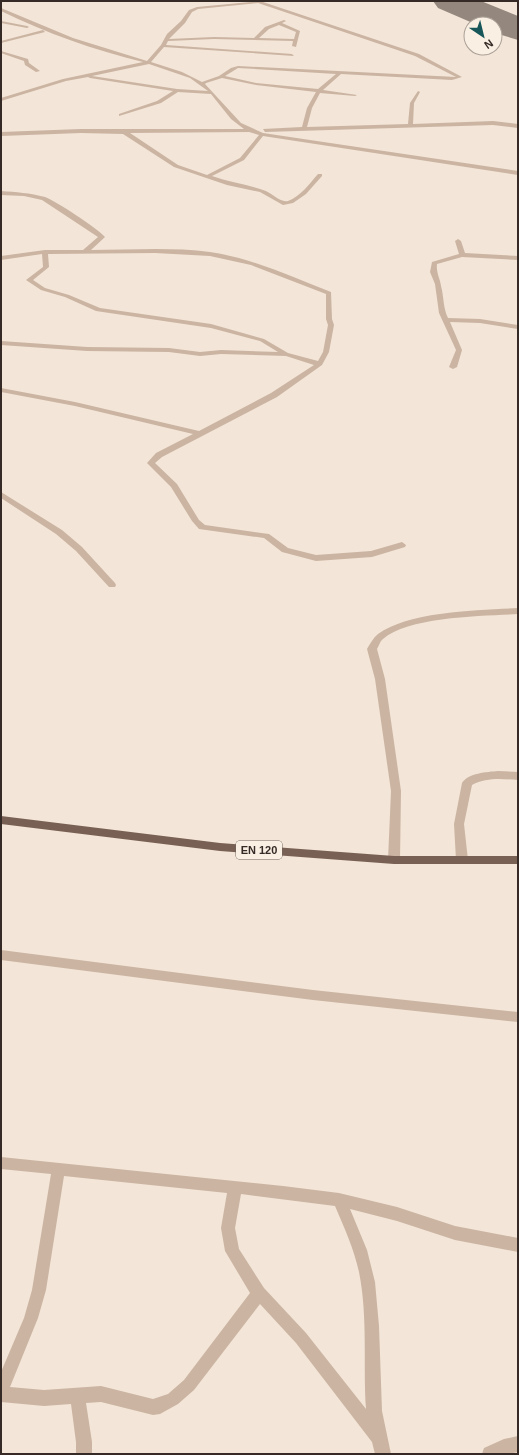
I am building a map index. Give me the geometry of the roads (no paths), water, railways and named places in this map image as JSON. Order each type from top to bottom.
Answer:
[{"type":"main road","name":"EN 120","points":[[1,820],[220,847],[394,860],[518,860]]},
{"type":"street","points":[[1,100],[65,80],[147,63],[193,9],[257,1],[417,55],[460,77],[452,79],[234,67],[222,77]]},
{"type":"street","points":[[1,9],[26,21],[70,38],[182,74],[203,84],[212,93],[229,116],[250,130],[262,134],[518,173]]},
{"type":"street","points":[[255,38],[267,28],[298,16]]},
{"type":"street","points":[[15,23],[26,21]]},
{"type":"street","points":[[1,22],[15,23],[70,38]]},
{"type":"street","points":[[278,23],[298,31],[292,55],[286,70]]},
{"type":"street","points":[[1,42],[43,31]]},
{"type":"street","points":[[166,40],[214,38],[296,40]]},
{"type":"street","points":[[163,46],[292,55]]},
{"type":"street","points":[[1,52],[26,60],[27,64],[38,71]]},
{"type":"street","points":[[304,128],[312,100],[318,90],[341,72]]},
{"type":"street","points":[[86,76],[177,90],[212,93]]},
{"type":"street","points":[[203,84],[206,80],[222,77],[256,84],[355,95]]},
{"type":"street","points":[[121,115],[159,102],[177,90]]},
{"type":"street","points":[[410,126],[412,103],[418,92]]},
{"type":"street","points":[[3,93],[17,96]]},
{"type":"street","points":[[1,134],[81,131],[124,132],[250,130],[410,126],[493,122],[518,126]]},
{"type":"street","points":[[124,132],[176,166],[206,177],[262,191],[283,203],[291,202],[304,193],[320,175]]},
{"type":"street","points":[[206,177],[242,159],[262,134]]},
{"type":"street","points":[[1,192],[24,194],[44,199],[100,234],[102,237],[85,252]]},
{"type":"street","points":[[458,241],[462,254]]},
{"type":"street","points":[[1,258],[45,252],[155,251],[210,254],[253,264],[280,276],[290,277],[300,283],[326,291],[330,296],[329,319],[331,325],[326,352],[320,364],[274,395],[155,458],[151,463],[174,486],[196,522],[202,527],[266,536],[285,550],[316,558],[372,554],[402,545]]},
{"type":"street","points":[[45,252],[48,263],[45,268],[29,280],[43,289],[98,310],[211,326],[271,344],[286,354]]},
{"type":"street","points":[[453,367],[459,350],[442,313],[440,294],[433,272],[433,265],[437,261],[462,254],[518,258]]},
{"type":"street","points":[[446,320],[487,321],[518,327]]},
{"type":"street","points":[[1,343],[87,349],[169,350],[200,354],[221,352],[286,354],[320,364]]},
{"type":"street","points":[[1,390],[75,404],[200,434]]},
{"type":"street","points":[[1,494],[59,532],[79,549],[112,585]]},
{"type":"street","points":[[394,860],[396,791],[380,680],[372,649],[379,637],[395,628],[411,622],[482,613],[518,611]]},
{"type":"street","points":[[462,860],[459,824],[467,783],[488,774],[518,776]]},
{"type":"street","points":[[1,955],[313,995],[518,1017]]},
{"type":"street","points":[[1,1164],[339,1200],[397,1214],[455,1233],[518,1245]]},
{"type":"street","points":[[58,1171],[39,1290],[31,1318],[2,1386],[44,1398],[77,1394],[101,1394],[153,1407],[160,1406],[173,1399],[194,1379],[259,1293]]},
{"type":"street","points":[[235,1188],[228,1228],[232,1251],[259,1293],[301,1338],[377,1436]]},
{"type":"street","points":[[339,1200],[360,1249],[368,1282],[372,1321],[371,1395],[377,1436],[383,1454]]},
{"type":"street","points":[[77,1394],[84,1442],[84,1454]]},
{"type":"street","points":[[490,1454],[504,1447],[518,1444]]}]
